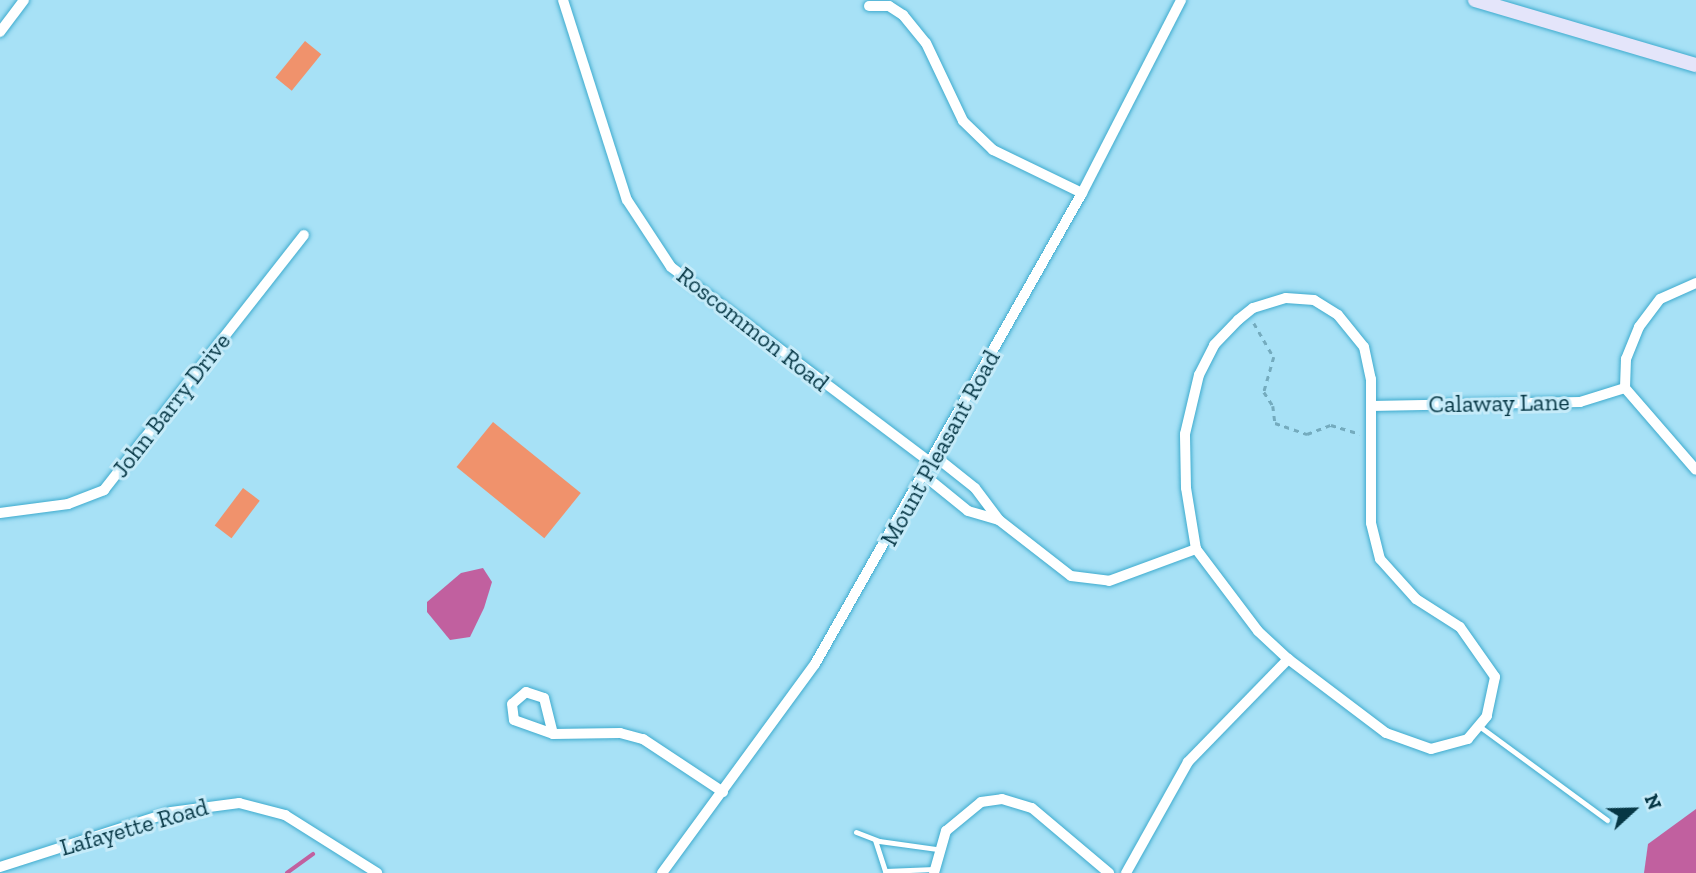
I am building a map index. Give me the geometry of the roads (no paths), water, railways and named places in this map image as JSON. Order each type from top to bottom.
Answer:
[{"type":"main road","points":[[1475,0],[1696,65]]},
{"type":"street","points":[[0,32],[24,0]]},
{"type":"street","name":"Roscommon Road","points":[[563,0],[627,200],[671,267],[934,461],[975,488],[999,520]]},
{"type":"street","name":"Mount Pleasant Road","points":[[663,873],[815,664],[934,461],[1082,193],[1181,0]]},
{"type":"street","points":[[869,6],[889,6],[903,15],[926,43],[963,121],[993,150],[1082,193]]},
{"type":"street","name":"John Barry Drive","points":[[0,513],[68,504],[104,490],[304,235]]},
{"type":"street","points":[[1696,283],[1660,299],[1639,327],[1626,359],[1625,388],[1696,470]]},
{"type":"street","points":[[1286,298],[1314,300],[1338,315],[1364,347],[1371,379],[1371,406],[1371,523],[1380,559],[1416,598],[1460,627],[1495,677],[1487,716],[1468,739],[1431,749],[1385,733],[1288,659],[1230,598],[1196,549],[1186,488],[1185,434],[1199,375],[1214,345],[1248,313],[1286,298]]},
{"type":"street","name":"Calaway Lane","points":[[1371,406],[1580,402],[1625,388]]},
{"type":"street","points":[[925,476],[968,511],[999,520],[1071,576],[1092,582],[1134,575],[1196,549]]},
{"type":"street","points":[[1126,873],[1188,762],[1288,659]]},
{"type":"street","points":[[553,734],[620,733],[643,739],[723,792]]},
{"type":"street","points":[[934,871],[937,849],[960,815],[981,802],[1002,799],[1032,808],[1109,873]]},
{"type":"street","name":"Lafayette Road","points":[[0,867],[171,812],[239,803],[285,815],[377,873]]},
{"type":"lane","points":[[1479,726],[1607,820]]},
{"type":"lane","points":[[856,832],[875,840],[937,849]]},
{"type":"lane","points":[[875,840],[885,871],[934,871]]},
{"type":"waterway","points":[[287,873],[313,854]]}]
